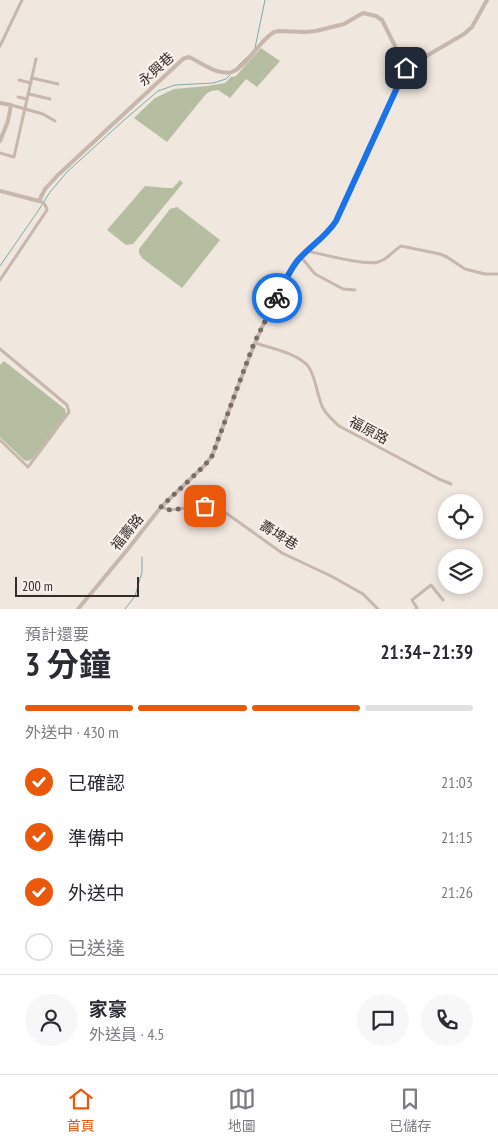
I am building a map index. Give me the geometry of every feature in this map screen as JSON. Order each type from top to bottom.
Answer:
[{"type":"street","points":[[0,46],[22,0]]},
{"type":"street","points":[[406,68],[464,34],[472,27],[487,0]]},
{"type":"street","name":"永興巷","points":[[42,202],[45,190],[58,175],[183,60],[189,57],[216,71],[233,72],[274,32],[310,32],[344,24],[358,15],[367,13],[382,20],[406,68]]},
{"type":"street","points":[[0,153],[14,157],[36,59]]},
{"type":"street","name":"福壽路","points":[[78,609],[161,507],[212,456],[254,343],[288,274],[301,258],[330,230],[336,221],[406,68]]},
{"type":"street","points":[[32,78],[58,84]]},
{"type":"street","points":[[19,80],[31,83]]},
{"type":"street","points":[[28,94],[50,99]]},
{"type":"street","points":[[18,97],[27,99]]},
{"type":"street","points":[[0,103],[26,108],[55,121]]},
{"type":"street","points":[[0,141],[8,121],[11,105]]},
{"type":"street","points":[[0,191],[42,202],[47,210],[0,280]]},
{"type":"street","points":[[307,252],[376,263],[382,261],[401,246],[447,256],[466,269],[485,274],[498,274]]},
{"type":"street","points":[[301,258],[315,274],[343,289],[355,290]]},
{"type":"street","name":"福原路","points":[[254,343],[297,357],[309,366],[322,407],[339,426],[451,484]]},
{"type":"street","points":[[0,349],[67,405],[69,412],[28,467],[0,440]]},
{"type":"street","name":"壽埤巷","points":[[161,507],[170,510],[208,506],[219,508],[282,553],[331,576],[363,594],[378,609]]},
{"type":"street","points":[[416,609],[412,600],[432,585],[443,600]]},
{"type":"green space","points":[[261,48],[280,61],[257,87],[246,79],[230,98],[218,90],[206,94],[167,142],[134,118],[155,98],[174,89],[225,83],[231,77],[236,76]]},
{"type":"green space","points":[[180,180],[183,183],[133,244],[126,245],[107,230],[145,186],[173,188]]},
{"type":"green space","points":[[177,207],[220,240],[182,288],[142,258],[139,253],[139,249],[170,209]]},
{"type":"green space","points":[[4,361],[65,409],[66,415],[32,459],[27,461],[0,437],[0,365]]},
{"type":"waterway","points":[[255,48],[265,0]]},
{"type":"waterway","points":[[236,68],[247,57]]},
{"type":"waterway","points":[[0,266],[50,192],[67,172],[158,91],[175,85],[213,83],[226,79],[230,75]]},
{"type":"waterway","points":[[125,609],[135,596],[142,572],[142,557]]},
{"type":"way so far","points":[[205,506],[170,510],[161,507],[212,456],[254,343],[277,298]]},
{"type":"route","points":[[277,298],[288,274],[298,261],[330,230],[336,221],[406,68]]}]
